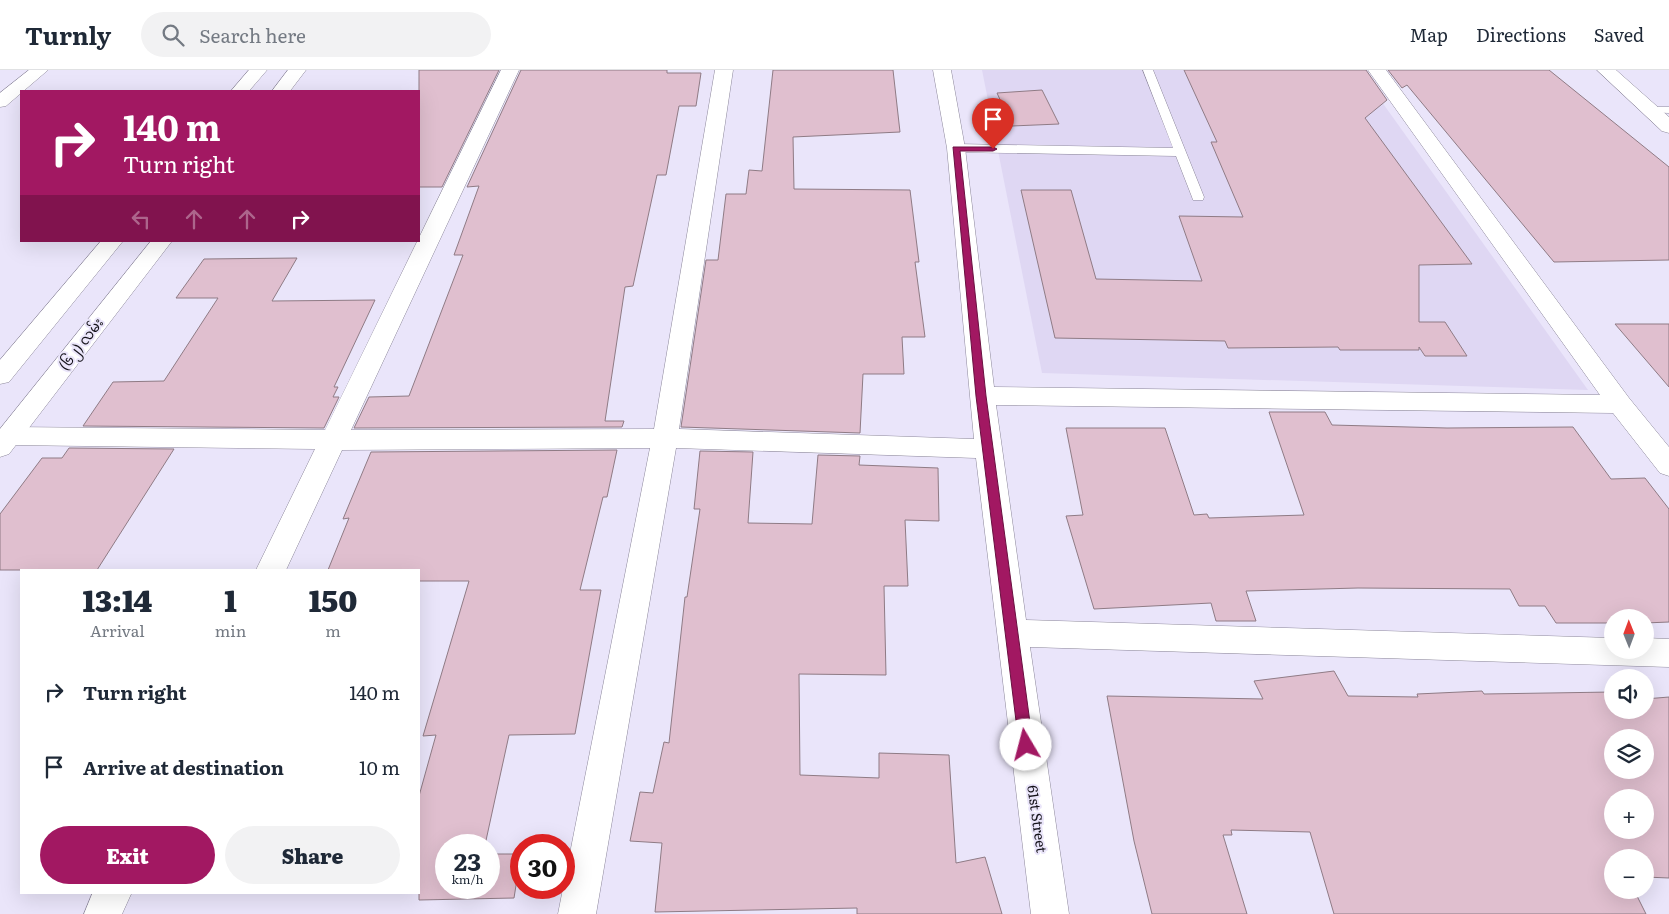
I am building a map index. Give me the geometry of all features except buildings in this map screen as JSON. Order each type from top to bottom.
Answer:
[{"type":"street","points":[[0,102],[39,70]]},
{"type":"street","points":[[241,90],[258,70]]},
{"type":"street","points":[[282,90],[298,70]]},
{"type":"street","points":[[271,569],[510,70]]},
{"type":"street","points":[[577,914],[665,438],[724,70]]},
{"type":"street","name":"61st Street","points":[[942,70],[956,148],[981,396],[1011,633],[1050,914]]},
{"type":"street","points":[[1377,70],[1620,404],[1669,466]]},
{"type":"street","points":[[1606,70],[1669,127]]},
{"type":"street","points":[[0,376],[113,242]]},
{"type":"street","name":"(၆၂) လမ်း","points":[[4,442],[161,242]]},
{"type":"street","points":[[981,396],[1620,404]]},
{"type":"street","points":[[4,442],[665,438],[988,449]]},
{"type":"street","points":[[1011,633],[1669,653]]},
{"type":"street","points":[[103,914],[112,894]]},
{"type":"lane","points":[[1148,70],[1198,197]]},
{"type":"lane","points":[[1651,110],[1669,110]]},
{"type":"lane","points":[[956,148],[1179,152]]},
{"type":"shaded area","points":[[982,70],[1359,70],[1588,390],[1042,373]]},
{"type":"route","points":[[993,149],[956,148],[981,396],[1026,745]]}]
